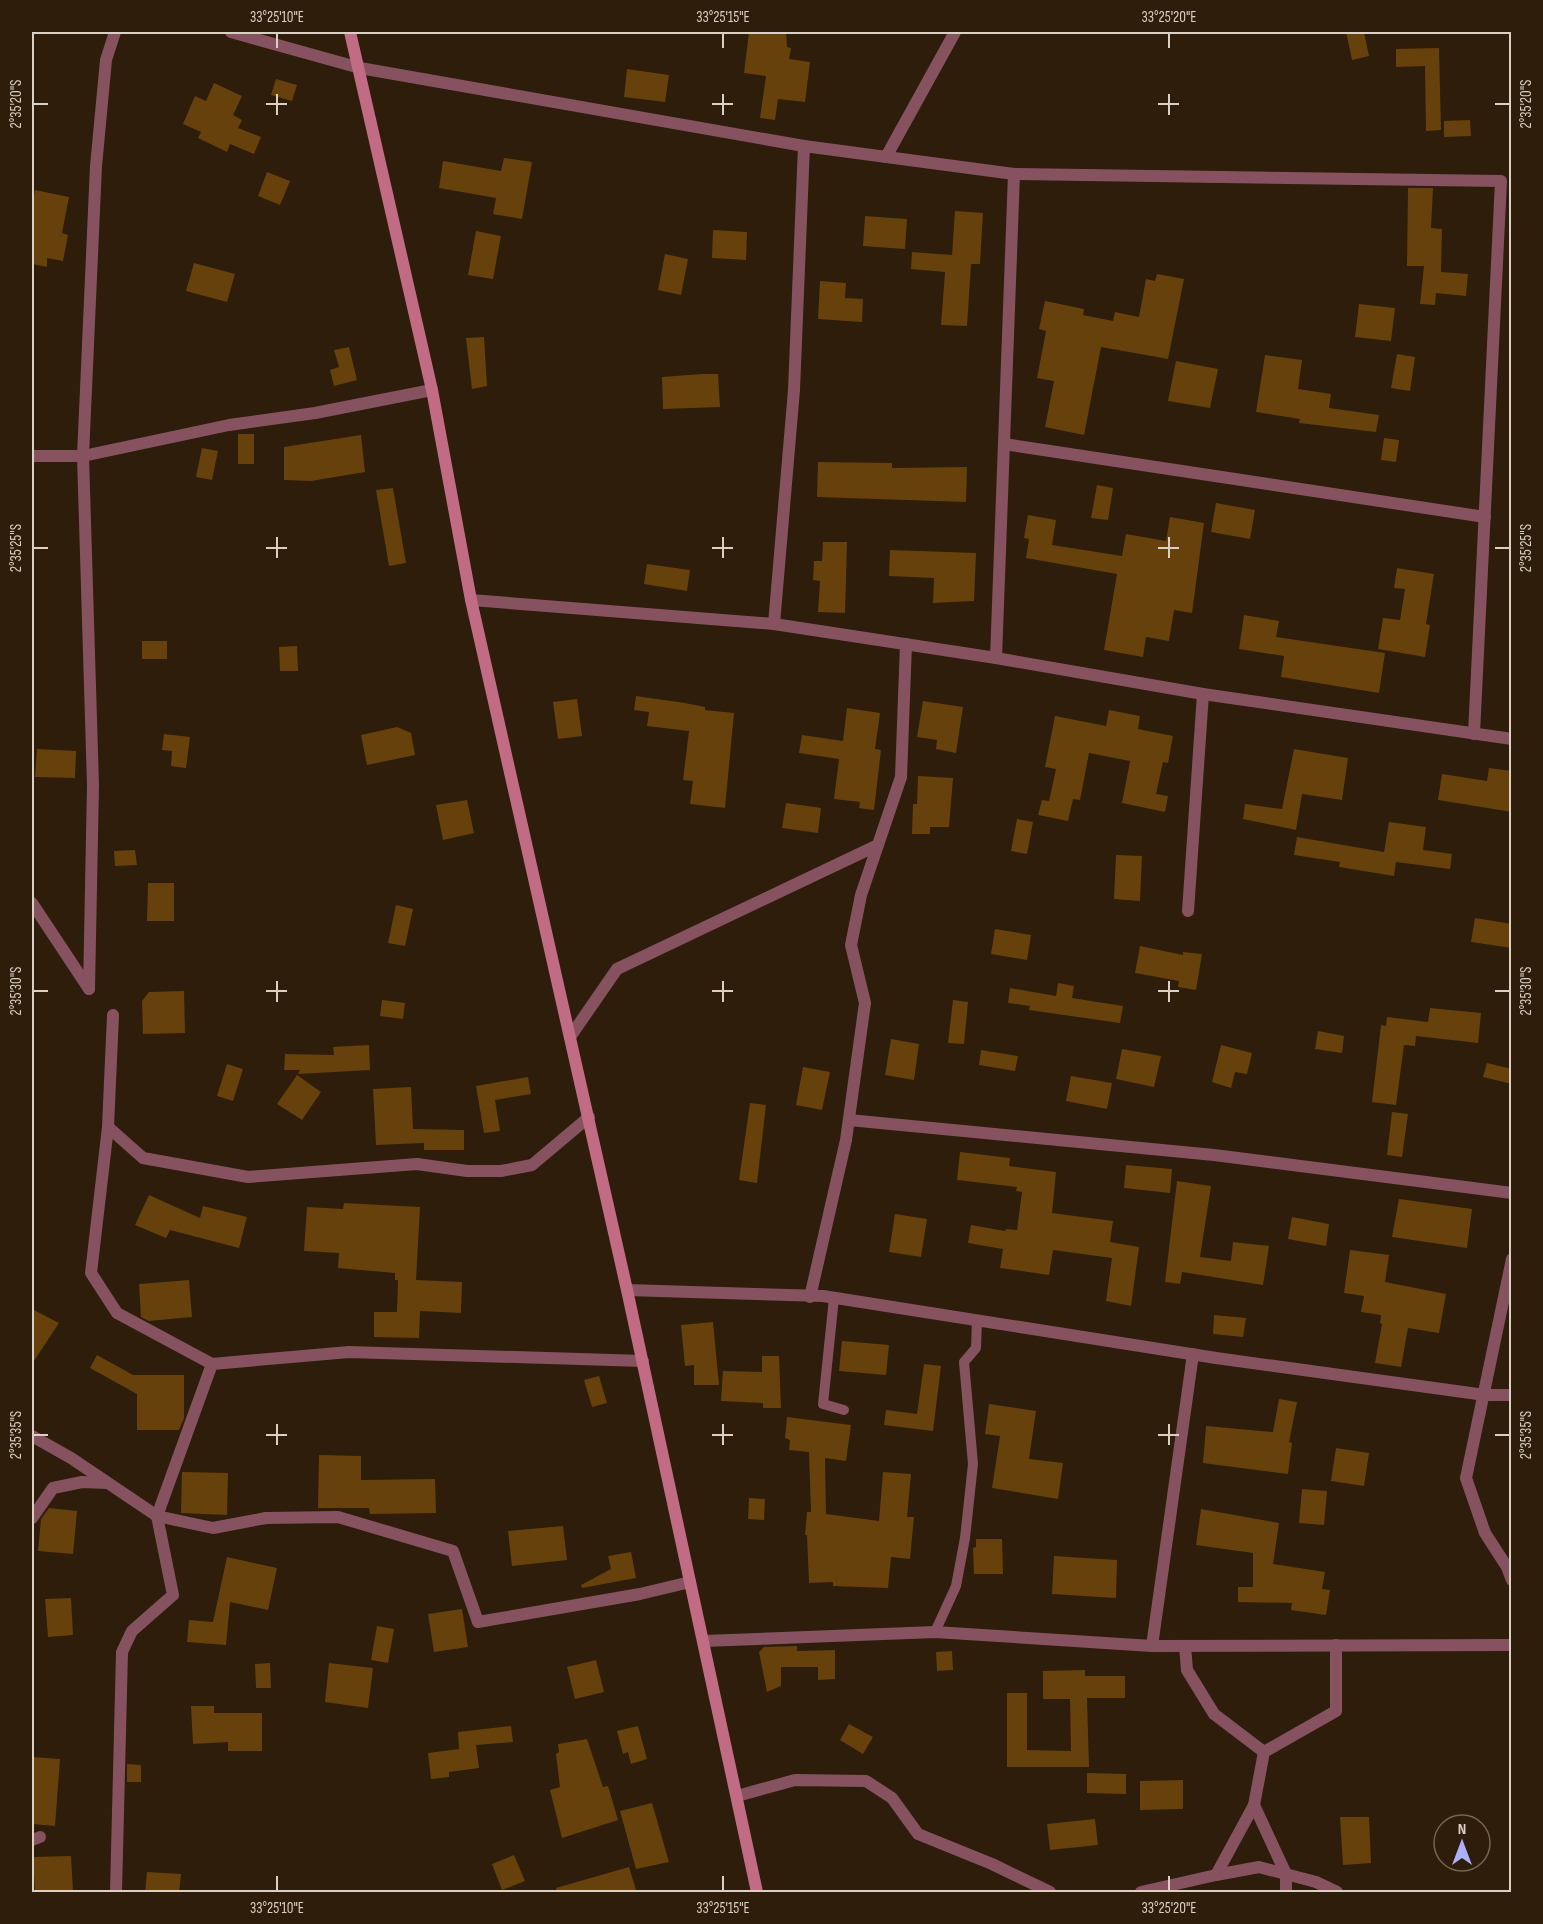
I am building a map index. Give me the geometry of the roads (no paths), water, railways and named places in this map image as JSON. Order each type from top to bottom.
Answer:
[{"type":"main road","points":[[350,32],[432,390],[471,600],[589,1117],[758,1893]]},
{"type":"street","points":[[32,903],[89,989],[93,785],[83,456],[96,166],[106,60],[115,32]]},
{"type":"street","points":[[231,32],[360,68],[804,146],[1014,174],[1501,181],[1474,734]]},
{"type":"street","points":[[886,157],[955,32]]},
{"type":"street","points":[[774,624],[794,390],[804,146]]},
{"type":"street","points":[[996,658],[1014,174]]},
{"type":"street","points":[[32,456],[83,456],[230,425],[315,413],[432,390]]},
{"type":"street","points":[[1004,444],[1485,517]]},
{"type":"street","points":[[471,600],[774,624],[996,658],[1203,694],[1512,739]]},
{"type":"street","points":[[810,1297],[849,1119],[865,1003],[851,945],[861,895],[901,777],[906,644]]},
{"type":"street","points":[[1188,911],[1203,694]]},
{"type":"street","points":[[570,1037],[617,969],[878,845]]},
{"type":"street","points":[[113,1015],[108,1126],[91,1274],[117,1313],[212,1364],[349,1352],[643,1361]]},
{"type":"street","points":[[108,1126],[143,1158],[248,1177],[417,1164],[466,1171],[501,1171],[532,1165],[589,1117]]},
{"type":"street","points":[[849,1119],[1214,1155],[1512,1193]]},
{"type":"street","points":[[1512,1259],[1466,1478],[1485,1533],[1507,1567],[1512,1580]]},
{"type":"street","points":[[627,1290],[834,1298],[1193,1354],[1485,1395],[1512,1395]]},
{"type":"street","points":[[1152,1646],[1193,1354]]},
{"type":"street","points":[[116,1893],[122,1652],[132,1631],[173,1595],[157,1516],[212,1364]]},
{"type":"street","points":[[32,1436],[71,1458],[157,1516],[213,1528],[266,1518],[338,1517],[453,1551],[478,1622],[640,1594],[690,1582]]},
{"type":"street","points":[[32,1518],[53,1488],[82,1482],[107,1483]]},
{"type":"street","points":[[703,1641],[935,1632],[1152,1646],[1512,1645]]},
{"type":"street","points":[[1216,1875],[1254,1805],[1264,1752],[1336,1711],[1336,1645]]},
{"type":"street","points":[[1185,1646],[1186,1670],[1214,1714],[1264,1752]]},
{"type":"street","points":[[737,1796],[795,1780],[866,1781],[892,1798],[918,1834],[992,1864],[1050,1893]]},
{"type":"street","points":[[1254,1805],[1286,1874],[1286,1893]]},
{"type":"street","points":[[1141,1893],[1259,1867],[1316,1882],[1337,1893]]},
{"type":"lane","points":[[834,1298],[823,1404],[844,1410]]},
{"type":"lane","points":[[935,1632],[956,1586],[965,1538],[973,1464],[964,1362],[976,1348],[977,1320]]}]
